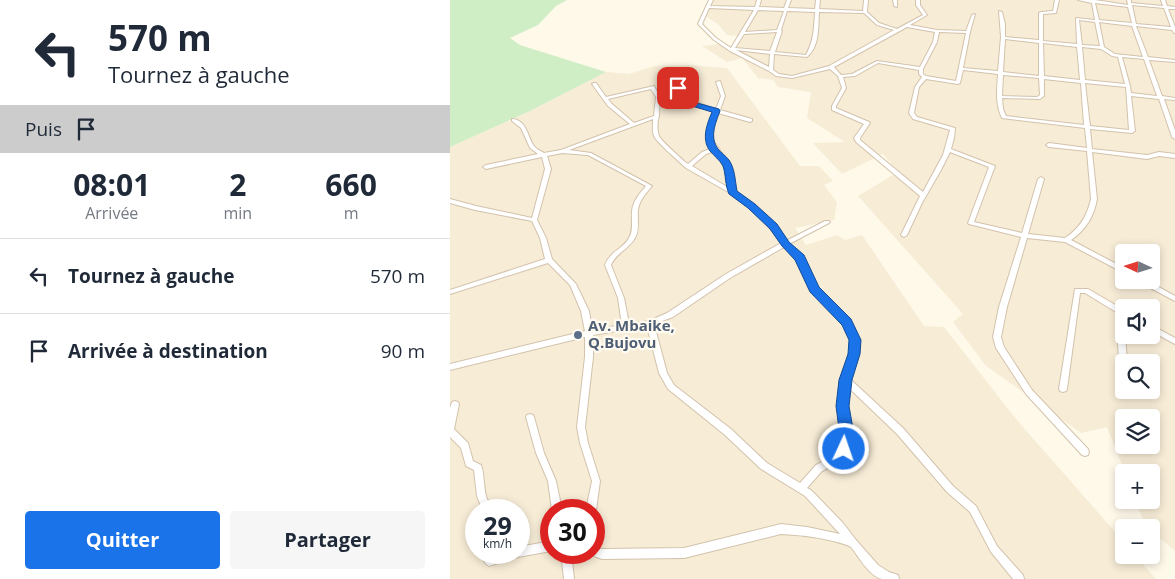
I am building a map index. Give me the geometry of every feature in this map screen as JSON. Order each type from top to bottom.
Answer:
[{"type":"street","points":[[711,0],[700,24],[715,39],[778,75],[785,77],[798,76],[831,67],[897,30],[908,26],[925,15],[918,5],[918,0]]},
{"type":"street","points":[[733,50],[756,10],[759,0]]},
{"type":"street","points":[[771,70],[772,53],[789,0]]},
{"type":"street","points":[[733,50],[808,55],[818,34],[816,12],[818,0]]},
{"type":"street","points":[[866,0],[866,12],[875,22],[897,30]]},
{"type":"street","points":[[896,0],[896,6]]},
{"type":"street","points":[[1000,96],[1040,98],[1042,96],[1042,13],[1055,12],[1057,0]]},
{"type":"street","points":[[1080,0],[1175,8]]},
{"type":"street","points":[[1066,240],[1078,233],[1092,211],[1094,199],[1077,19],[1175,30],[1163,0]]},
{"type":"street","points":[[1093,1],[1102,48]]},
{"type":"street","points":[[1129,3],[1134,25],[1175,137]]},
{"type":"street","points":[[707,8],[866,12]]},
{"type":"street","points":[[1000,12],[1004,38],[1000,74],[1000,96],[1002,115],[1004,117],[1131,132],[1128,86],[1120,56]]},
{"type":"street","points":[[937,31],[935,42],[921,69],[921,74],[925,77],[958,82],[968,32],[974,15]]},
{"type":"street","points":[[908,26],[937,31],[968,32]]},
{"type":"street","points":[[744,33],[780,31]]},
{"type":"street","points":[[1004,38],[1102,48],[1111,54],[1120,56],[1175,62]]},
{"type":"street","points":[[840,76],[853,75],[877,62],[921,69]]},
{"type":"street","points":[[831,67],[840,76],[844,88],[834,109],[867,123],[868,125],[858,138],[858,141],[923,195]]},
{"type":"street","points":[[962,69],[1128,86]]},
{"type":"street","points":[[671,76],[690,102],[702,108],[731,113],[750,120]]},
{"type":"street","points":[[904,235],[923,195],[949,150],[953,129],[916,118],[912,113],[915,92],[925,77]]},
{"type":"street","points":[[718,82],[723,96],[709,130],[713,149],[729,168],[732,192]]},
{"type":"street","points":[[594,84],[614,108],[633,124]]},
{"type":"street","points":[[606,98],[652,88],[658,97],[655,125],[657,137],[688,167],[732,192],[763,216],[785,244],[800,258],[814,289],[847,322],[855,340],[854,354],[846,380],[842,406],[846,429],[844,449],[841,457],[819,468],[801,488]]},
{"type":"street","points":[[1129,94],[1175,100]]},
{"type":"street","points":[[486,168],[562,151],[657,116]]},
{"type":"street","points":[[514,120],[523,127],[534,149],[544,156],[548,174],[534,220],[543,238],[549,260],[573,284],[586,311],[590,333],[581,428],[596,481],[593,499]]},
{"type":"street","points":[[583,144],[589,154]]},
{"type":"street","points":[[1049,145],[1147,157],[1159,154],[1175,156]]},
{"type":"street","points":[[688,167],[704,153],[713,149]]},
{"type":"street","points":[[949,150],[992,166],[971,223],[1024,236],[1066,240],[1115,265]]},
{"type":"street","points":[[562,151],[589,154],[649,186],[636,205],[636,227],[633,237],[630,242],[614,254],[608,264],[621,298],[626,326]]},
{"type":"street","points":[[1041,179],[998,323],[999,342],[1005,356],[1030,392],[1085,452]]},
{"type":"street","points":[[450,201],[474,208],[534,220]]},
{"type":"street","points":[[450,367],[590,333],[650,323],[677,311],[728,276],[827,222]]},
{"type":"street","points":[[450,292],[549,260]]},
{"type":"street","points":[[1157,289],[1175,299]]},
{"type":"street","points":[[1063,389],[1077,291],[1086,291],[1115,308]]},
{"type":"street","points":[[650,323],[663,373],[671,387],[728,432],[764,466],[801,488],[840,526],[877,576],[894,579]]},
{"type":"street","points":[[1160,333],[1175,341]]},
{"type":"street","points":[[846,380],[900,431],[950,489],[967,503],[994,549],[1019,579]]},
{"type":"street","points":[[454,404],[450,430],[465,446],[469,463],[478,468],[482,499]]},
{"type":"street","points":[[530,417],[540,453],[552,481],[555,499]]},
{"type":"street","points":[[605,554],[684,553],[781,529],[794,528],[852,542]]},
{"type":"street","points":[[567,564],[569,579]]},
{"type":"shaded area","points":[[710,0],[1175,0],[1175,551],[1160,538],[1160,519],[1143,519],[1139,509],[1160,509],[1160,464],[1122,464],[1118,454],[1160,454],[1160,409],[1115,409],[1115,447],[1107,427],[1081,433],[986,366],[953,322],[963,314],[858,196],[898,172],[883,154],[842,174],[813,143],[845,142],[807,118],[811,92],[778,87],[773,80],[758,78],[742,58],[727,62],[702,46],[725,43],[732,48],[739,36],[727,35],[719,25],[704,15]]},
{"type":"shaded area","points":[[687,65],[727,68],[800,166],[819,166],[833,181],[824,185],[837,202],[834,220],[795,228],[806,245],[837,235],[845,240],[862,235],[924,326],[944,327],[1016,419],[1115,532],[1115,564],[1143,564],[1156,579],[450,579],[450,147],[530,111],[606,72],[629,74],[654,66]]},
{"type":"green space","points":[[450,0],[567,0],[556,6],[538,25],[510,38],[520,45],[606,72],[530,111],[450,147]]},
{"type":"place","name":"Av. Mbaike, Q.Bujovu","points":[[578,335]]},
{"type":"route","points":[[678,88],[690,102],[702,108],[716,111],[709,130],[710,140],[713,149],[729,168],[732,192],[752,206],[774,227],[785,244],[800,258],[814,289],[847,322],[855,340],[854,354],[846,380],[842,406],[846,429],[844,449]]}]
